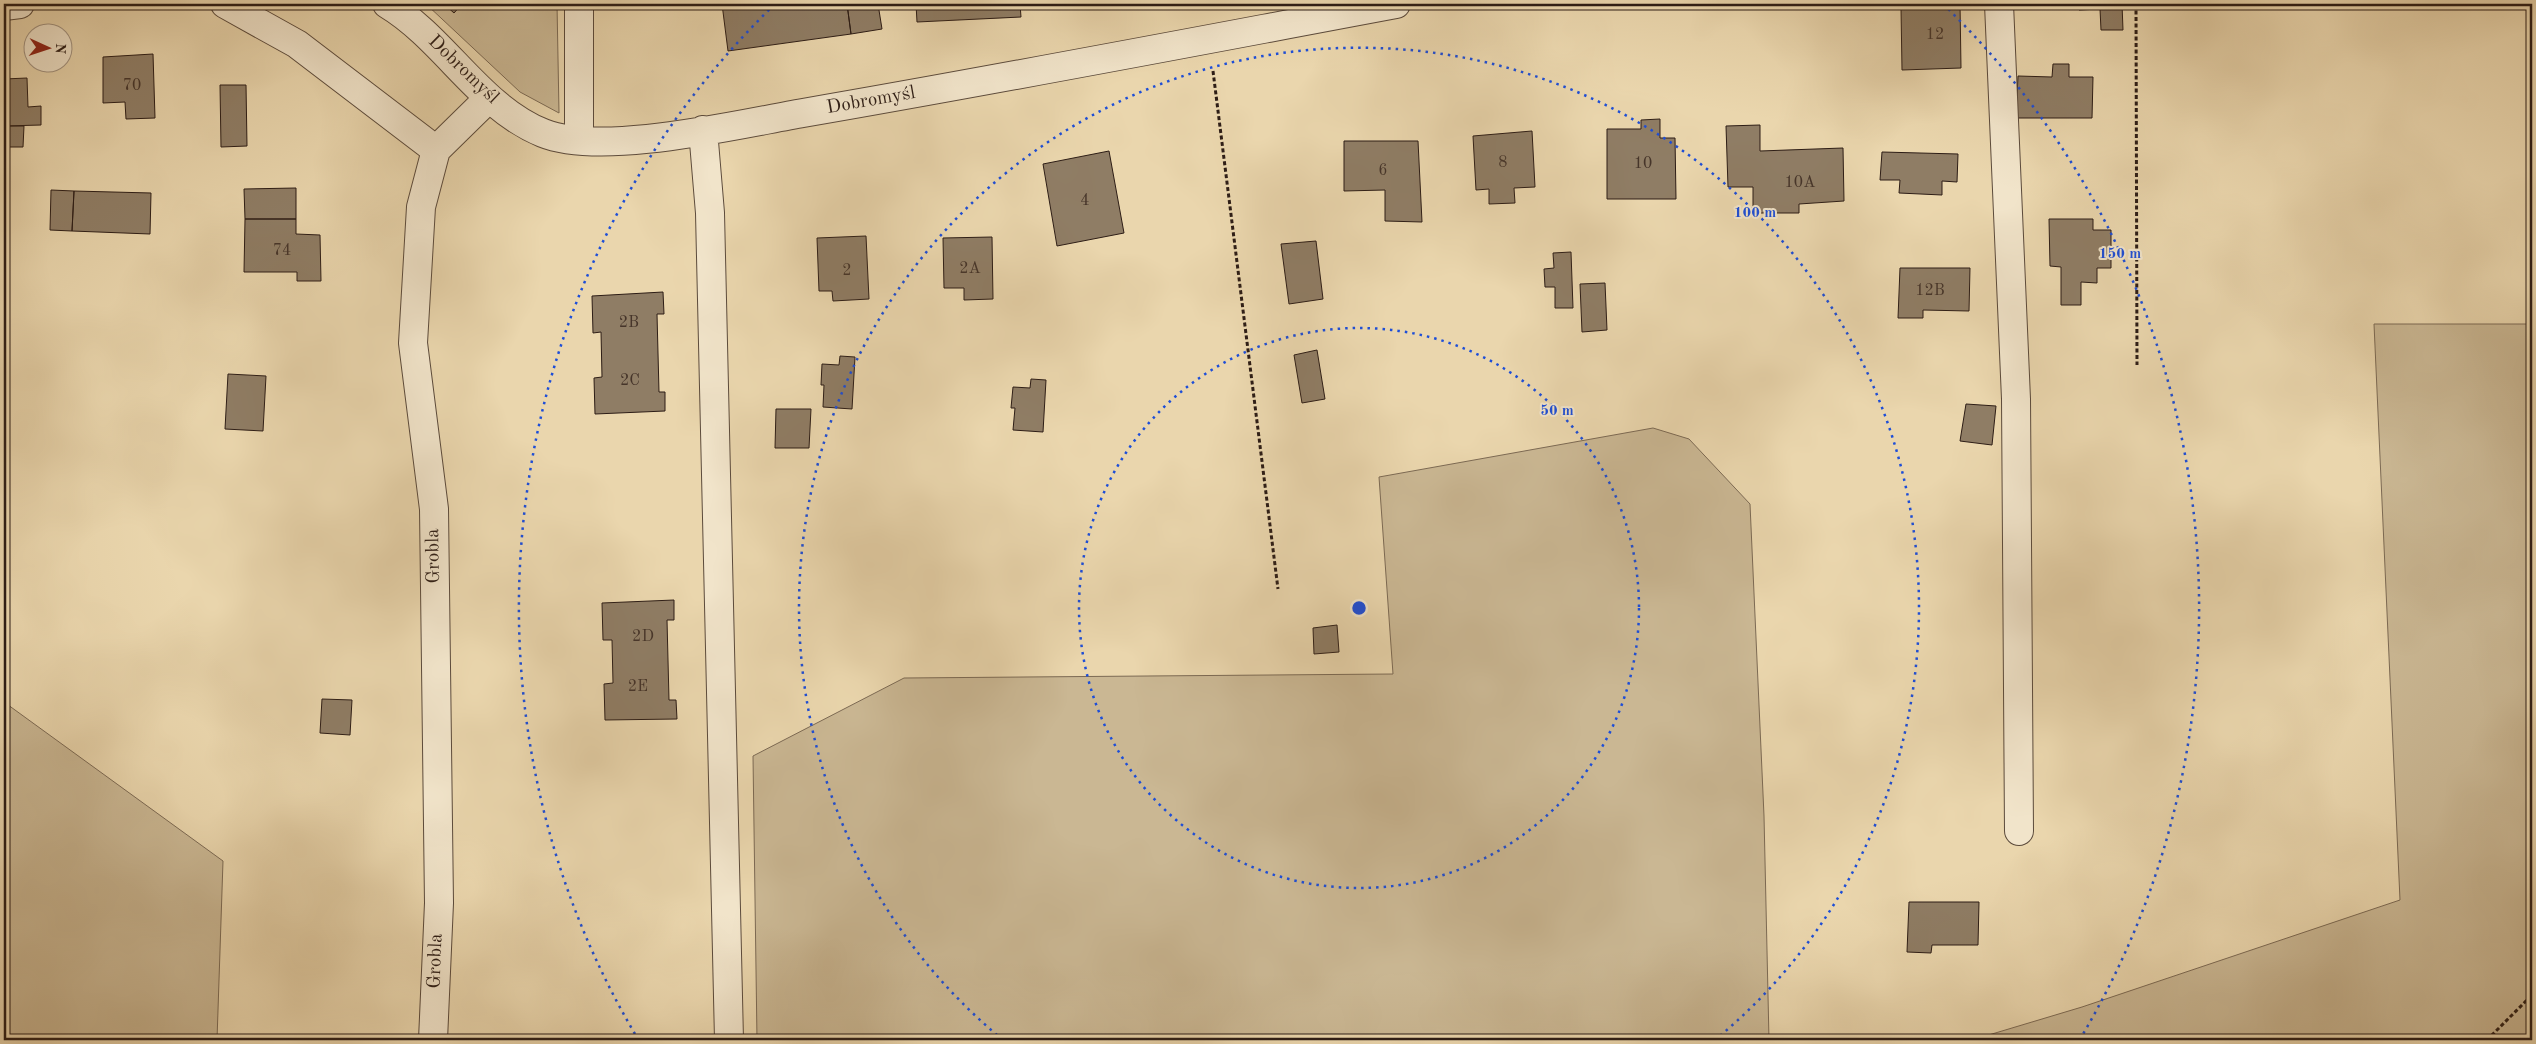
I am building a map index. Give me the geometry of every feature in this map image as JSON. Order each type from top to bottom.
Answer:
[{"type":"street","points":[[4,6],[20,4]]},
{"type":"street","points":[[225,4],[297,44],[436,150],[489,98]]},
{"type":"street","name":"Dobromyśl","points":[[388,4],[421,29],[489,98],[506,112],[538,131],[579,140],[645,138],[703,130],[915,94],[1396,4]]},
{"type":"street","points":[[579,4],[579,140]]},
{"type":"street","points":[[1999,4],[2016,399],[2019,832]]},
{"type":"street","points":[[703,130],[710,213],[728,1040]]},
{"type":"street","name":"Grobla","points":[[433,1040],[439,903],[434,508],[413,343],[421,207],[436,150]]},
{"type":"path","points":[[2136,4],[2137,365]]},
{"type":"path","points":[[1209,38],[1278,590]]},
{"type":"path","points":[[2487,1040],[2532,995]]},
{"type":"shaded area","points":[[426,4],[557,4],[559,113],[520,92]]},
{"type":"shaded area","points":[[2374,324],[2532,324],[2532,1040],[1972,1040],[2082,1007],[2400,900]]},
{"type":"shaded area","points":[[1653,428],[1689,439],[1750,504],[1764,816],[1769,1040],[757,1040],[753,756],[904,678],[1393,674],[1379,477]]},
{"type":"shaded area","points":[[4,702],[223,861],[217,1040],[4,1040]]},
{"type":"building","points":[[444,4],[462,4],[454,13]]},
{"type":"building","points":[[722,4],[847,4],[851,34],[728,51]]},
{"type":"building","points":[[847,4],[878,4],[882,29],[851,34]]},
{"type":"building","points":[[916,4],[1020,4],[1021,17],[917,22]]},
{"type":"building","points":[[1925,4],[1960,4],[1961,68],[1902,70],[1901,8],[1925,8]]},
{"type":"building","points":[[2078,4],[2122,4],[2123,30],[2101,30],[2100,9],[2079,10]]},
{"type":"building","points":[[153,54],[155,118],[126,119],[125,102],[103,103],[103,57]]},
{"type":"building","points":[[2053,64],[2069,64],[2069,77],[2093,77],[2092,118],[2016,118],[2018,76],[2052,77]]},
{"type":"building","points":[[27,78],[28,107],[41,106],[41,125],[4,126],[4,79]]},
{"type":"building","points":[[220,85],[246,85],[247,146],[221,147]]},
{"type":"building","points":[[1660,119],[1660,138],[1675,138],[1676,199],[1607,199],[1607,129],[1641,129],[1641,120]]},
{"type":"building","points":[[1760,125],[1760,151],[1843,148],[1844,201],[1799,204],[1799,213],[1753,213],[1753,187],[1728,187],[1726,126]]},
{"type":"building","points":[[4,126],[24,126],[23,147],[4,147]]},
{"type":"building","points":[[1532,131],[1535,187],[1514,188],[1515,203],[1489,204],[1489,189],[1476,190],[1473,136]]},
{"type":"building","points":[[1344,141],[1418,141],[1422,222],[1385,221],[1385,190],[1344,191]]},
{"type":"building","points":[[1109,151],[1124,233],[1057,246],[1043,164]]},
{"type":"building","points":[[1882,152],[1958,154],[1957,182],[1942,181],[1942,195],[1899,193],[1900,180],[1880,180]]},
{"type":"building","points":[[296,188],[296,219],[245,219],[244,189]]},
{"type":"building","points":[[51,190],[74,191],[72,231],[50,230]]},
{"type":"building","points":[[74,191],[151,193],[150,234],[72,231]]},
{"type":"building","points":[[245,219],[296,219],[296,234],[320,235],[321,281],[297,281],[297,272],[244,272]]},
{"type":"building","points":[[2049,219],[2093,219],[2093,230],[2111,230],[2111,268],[2097,268],[2097,283],[2081,282],[2081,305],[2061,305],[2061,267],[2050,266]]},
{"type":"building","points":[[866,236],[869,299],[833,301],[832,291],[819,291],[817,238]]},
{"type":"building","points":[[992,237],[993,299],[964,300],[964,288],[944,288],[943,238]]},
{"type":"building","points":[[1316,241],[1323,299],[1289,304],[1281,244]]},
{"type":"building","points":[[1571,252],[1573,308],[1555,308],[1555,287],[1545,287],[1544,269],[1554,268],[1553,253]]},
{"type":"building","points":[[1900,268],[1970,268],[1969,311],[1923,310],[1923,318],[1898,318]]},
{"type":"building","points":[[1605,283],[1607,330],[1582,332],[1580,284]]},
{"type":"building","points":[[663,292],[664,314],[657,314],[659,392],[665,392],[665,411],[595,414],[594,378],[602,377],[601,332],[593,333],[592,296]]},
{"type":"building","points":[[1317,350],[1325,399],[1302,403],[1294,355]]},
{"type":"building","points":[[840,356],[855,357],[852,409],[823,407],[824,385],[821,385],[822,364],[839,365]]},
{"type":"building","points":[[228,374],[266,376],[263,431],[225,429]]},
{"type":"building","points":[[1031,379],[1046,380],[1043,432],[1013,430],[1015,408],[1011,408],[1013,387],[1030,388]]},
{"type":"building","points":[[1966,404],[1996,406],[1992,445],[1960,441]]},
{"type":"building","points":[[776,409],[811,409],[809,448],[775,448]]},
{"type":"building","points":[[674,600],[674,620],[667,620],[669,700],[676,700],[677,719],[605,720],[604,684],[613,683],[612,640],[603,640],[602,603]]},
{"type":"building","points":[[1337,625],[1339,652],[1314,654],[1313,628]]},
{"type":"building","points":[[322,699],[352,700],[350,735],[320,733]]},
{"type":"building","points":[[1909,902],[1979,902],[1978,945],[1932,945],[1931,953],[1907,952]]}]
